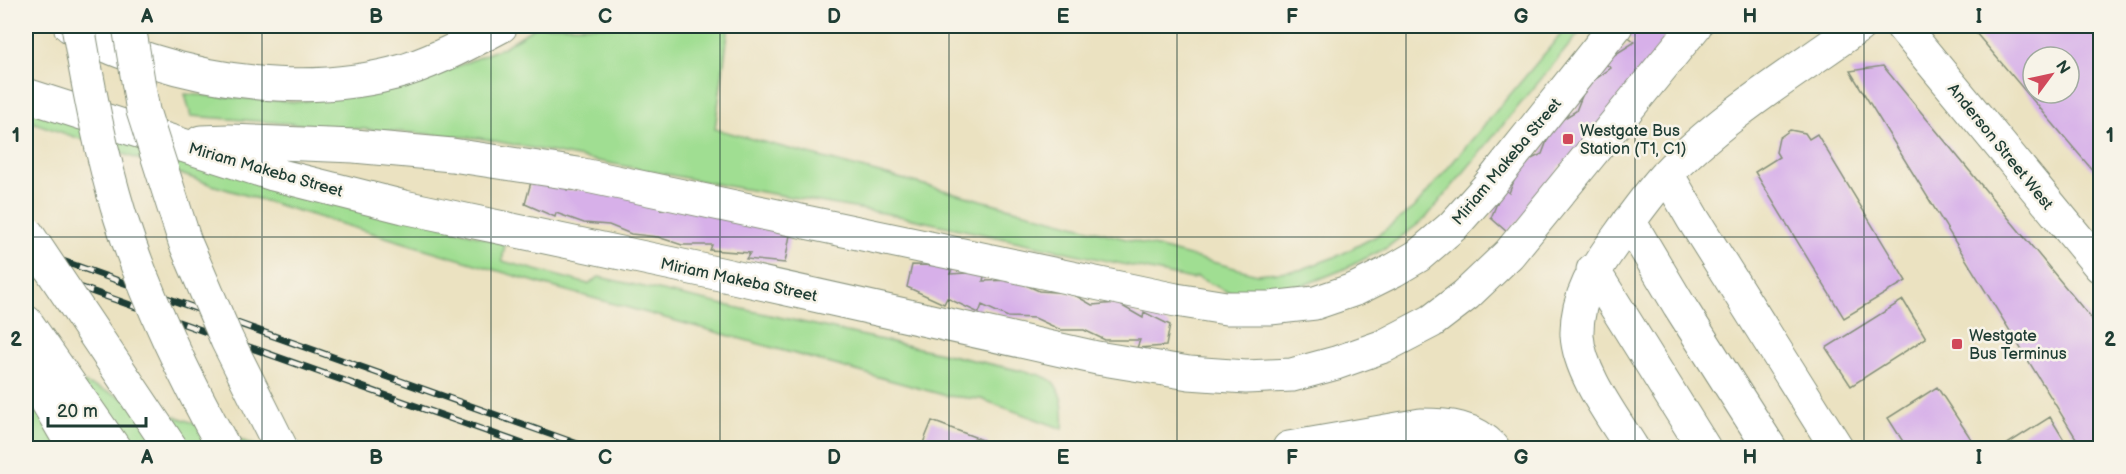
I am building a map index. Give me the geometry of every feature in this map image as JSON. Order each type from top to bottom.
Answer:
[{"type":"main road","points":[[70,26],[111,48],[178,69],[240,81],[291,84],[333,82],[405,70],[455,50],[501,26]]},
{"type":"main road","points":[[78,26],[94,116],[120,216],[152,306],[184,376],[224,448]]},
{"type":"main road","points":[[129,26],[143,111],[185,242],[227,340],[281,448]]},
{"type":"main road","points":[[139,26],[148,85],[143,111]]},
{"type":"main road","name":"Miriam Makeba Street","points":[[175,142],[229,141],[354,146],[486,160],[578,174],[1176,300],[1226,308],[1270,308],[1315,303],[1336,296],[1394,270],[1418,256],[1453,226],[1487,188],[1616,26]]},
{"type":"main road","name":"Miriam Makeba Street","points":[[175,142],[273,174],[404,207],[708,271],[1097,358],[1189,374],[1246,377],[1292,375],[1384,346],[1432,321],[1466,296],[1509,254],[1695,26]]},
{"type":"main road","points":[[1632,448],[1593,382],[1582,359],[1577,337],[1578,312],[1593,270],[1646,198],[1667,174],[1710,135],[1858,26]]},
{"type":"main road","name":"Anderson Street West","points":[[1902,26],[2100,266]]},
{"type":"main road","points":[[26,95],[175,142]]},
{"type":"main road","points":[[1667,174],[1837,448]]},
{"type":"main road","points":[[1629,221],[1770,448]]},
{"type":"main road","points":[[26,232],[171,448]]},
{"type":"main road","points":[[1593,270],[1704,448]]},
{"type":"main road","points":[[26,322],[114,448]]},
{"type":"main road","points":[[1577,337],[1654,448]]},
{"type":"main road","points":[[26,365],[74,448]]},
{"type":"main road","points":[[1289,448],[1421,425],[1463,428],[1480,437],[1493,448]]},
{"type":"green space","points":[[537,26],[729,26],[715,129],[1257,274],[1300,270],[1340,255],[1378,235],[1414,208],[1568,26],[1585,26],[1425,219],[1386,248],[1342,270],[1304,285],[1258,293],[1230,293],[1197,277],[1192,279],[894,215],[722,185],[479,138],[191,116],[185,94],[298,102],[407,87],[504,47]]},
{"type":"green space","points":[[26,99],[505,244],[502,261],[588,284],[599,277],[1040,375],[1053,382],[1059,392],[1063,411],[1063,429],[981,399],[947,396],[542,284],[215,186],[26,120]]},
{"type":"green space","points":[[26,362],[262,448],[26,448]]},
{"type":"building","name":"Westgate Bus Station (T1, C1)","points":[[1636,26],[1674,26],[1583,153],[1559,166],[1551,193],[1507,232],[1491,218],[1503,188],[1509,193],[1521,164],[1542,154],[1553,125],[1576,111],[1586,86],[1611,68],[1603,62],[1635,42],[1626,35]]},
{"type":"building","points":[[1970,26],[2100,26],[2100,179],[2037,105],[2081,105],[2081,45],[2021,45],[2021,86]]},
{"type":"building","points":[[1883,66],[2100,329],[2100,448],[2082,448],[1850,71]]},
{"type":"building","points":[[1790,130],[1805,133],[1809,139],[1817,134],[1906,281],[1844,318],[1755,172],[1779,157],[1776,152],[1779,138]]},
{"type":"building","points":[[531,182],[559,182],[567,190],[594,189],[641,198],[662,210],[688,208],[790,235],[785,263],[746,259],[750,253],[710,250],[712,245],[682,245],[658,237],[631,234],[609,225],[584,223],[556,213],[555,217],[525,204]]},
{"type":"building","points":[[912,265],[954,266],[950,274],[985,272],[983,281],[1015,280],[1039,291],[1071,293],[1092,305],[1117,303],[1143,318],[1144,312],[1170,325],[1166,346],[1137,348],[1140,340],[1105,340],[1084,330],[1061,330],[1035,318],[1008,317],[982,305],[979,313],[947,298],[944,304],[907,287]]},
{"type":"building","points":[[1903,300],[1926,338],[1851,386],[1826,348]]},
{"type":"building","points":[[1937,387],[1977,448],[1907,448],[1888,418]]},
{"type":"building","points":[[2050,417],[2069,448],[2001,448]]},
{"type":"building","points":[[932,421],[988,442],[986,448],[921,448]]},
{"type":"railway","points":[[26,248],[589,448]]},
{"type":"railway","points":[[26,268],[534,448]]},
{"type":"place","name":"Westgate Bus Station (T1, C1)","points":[[1568,139]]},
{"type":"place","name":"Westgate Bus Terminus","points":[[1957,344]]}]
